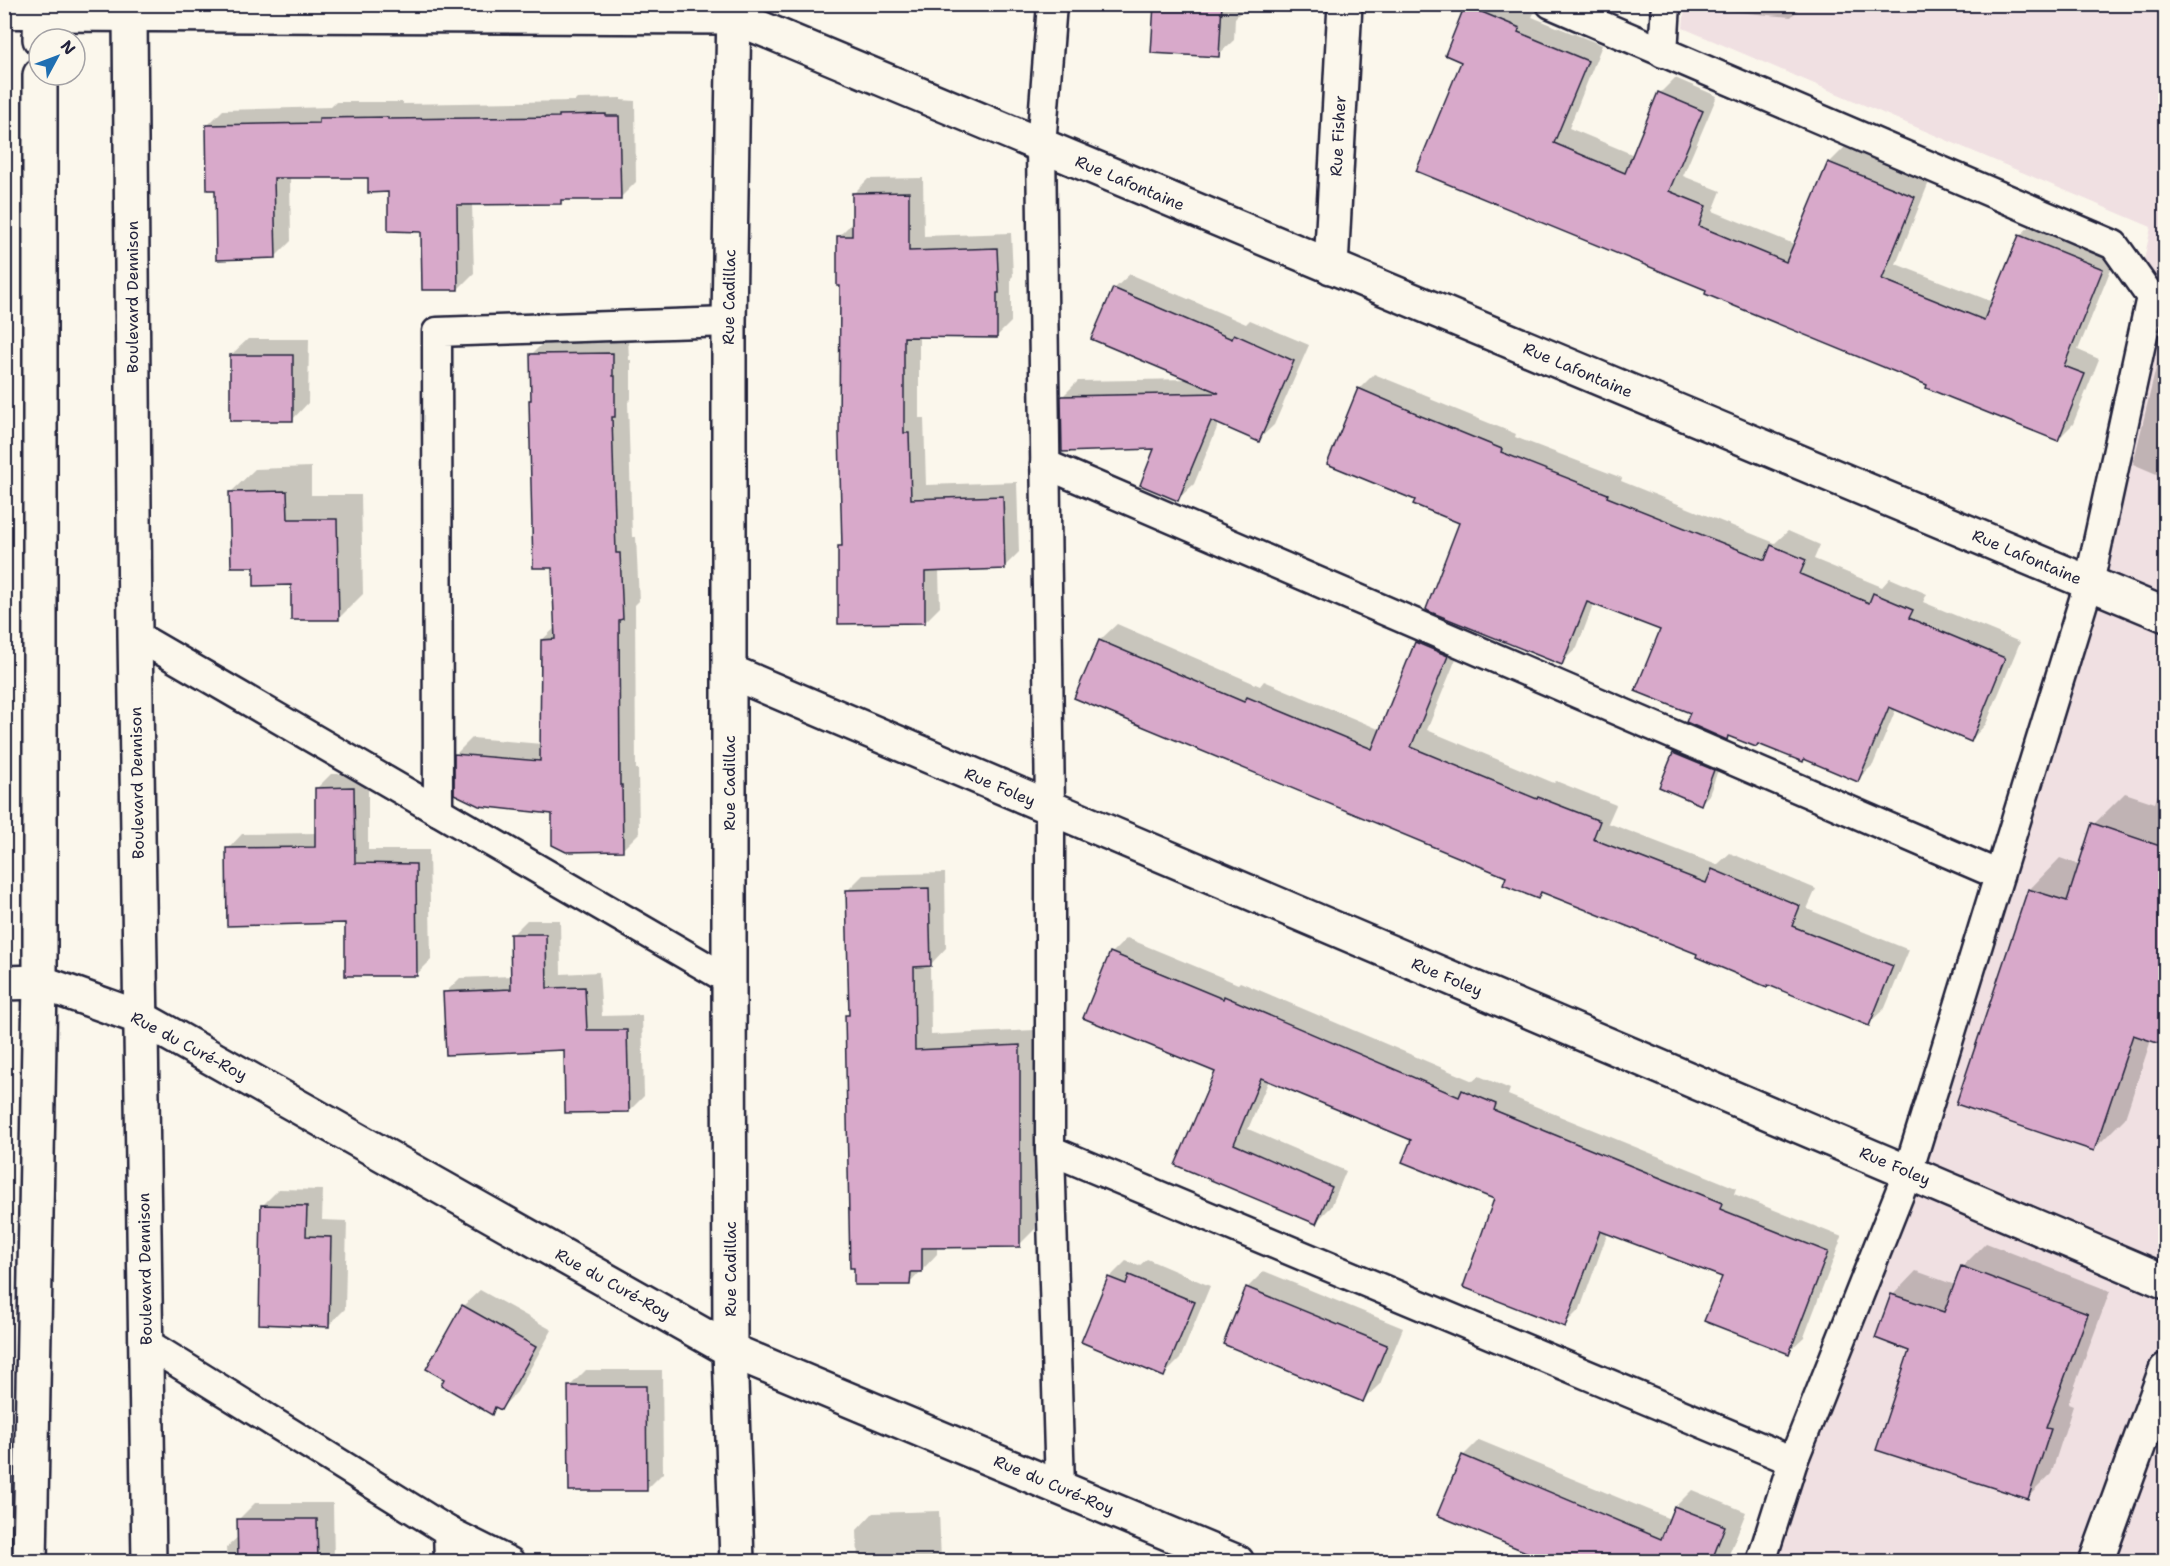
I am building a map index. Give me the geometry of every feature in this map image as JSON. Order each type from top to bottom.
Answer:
[{"type":"street","name":"Rue Fisher","points":[[1331,267],[1345,4]]},
{"type":"street","name":"Rue Lafontaine","points":[[41,19],[129,10],[734,11],[1041,146],[2166,615]]},
{"type":"street","name":"Boulevard Dennison","points":[[129,10],[135,635],[149,1562]]},
{"type":"street","name":"Rue Cadillac","points":[[734,11],[729,322],[729,980],[730,1350],[737,1562]]},
{"type":"street","points":[[30,1562],[40,982],[40,87]]},
{"type":"street","name":"Rue Foley","points":[[729,671],[2166,1282]]},
{"type":"street","name":"Rue du Curé-Roy","points":[[4,983],[40,982],[141,1018],[730,1350],[1236,1562]]},
{"type":"street","points":[[2096,1562],[2166,1370]]},
{"type":"lane","points":[[1052,4],[1041,146],[1050,808],[1050,1150],[1060,1487]]},
{"type":"lane","points":[[1551,4],[2114,245],[2151,297],[2089,583],[1908,1172],[1793,1461],[1761,1562]]},
{"type":"lane","points":[[1663,53],[1666,4]]},
{"type":"lane","points":[[4,14],[41,19]]},
{"type":"lane","points":[[438,811],[437,333],[729,322]]},
{"type":"lane","points":[[1045,464],[1999,875]]},
{"type":"lane","points":[[135,635],[729,980]]},
{"type":"lane","points":[[1050,1150],[1793,1461]]},
{"type":"lane","points":[[146,1344],[448,1531],[510,1562]]},
{"type":"lane","points":[[448,1531],[449,1562]]},
{"type":"shaded area","points":[[1685,4],[2165,5],[2165,1561],[1757,1561],[1884,1198],[2085,539],[2151,227],[1683,28]]},
{"type":"building","points":[[1154,4],[1222,4],[1219,57],[1151,53]]},
{"type":"building","points":[[1465,5],[1520,28],[1518,32],[1588,61],[1554,143],[1625,173],[1658,92],[1703,111],[1669,191],[1706,206],[1699,226],[1786,262],[1828,162],[1915,197],[1882,279],[1984,320],[2019,235],[2103,269],[2064,366],[2085,374],[2058,441],[1926,388],[1927,385],[1705,294],[1706,290],[1416,171],[1461,62],[1445,55]]},
{"type":"building","points":[[606,114],[606,116],[619,116],[621,200],[561,200],[561,204],[457,205],[458,290],[422,290],[421,232],[388,231],[388,192],[368,193],[368,178],[274,178],[276,258],[216,260],[215,190],[207,190],[206,125],[319,123],[319,118],[559,117],[559,115]]},
{"type":"building","points":[[909,192],[909,251],[997,248],[999,293],[997,293],[997,338],[904,337],[904,433],[909,433],[911,499],[1003,496],[1005,569],[925,572],[925,623],[838,624],[838,546],[842,546],[839,434],[840,286],[837,286],[837,236],[852,236],[852,193]]},
{"type":"building","points":[[1113,288],[1232,339],[1234,334],[1294,361],[1259,442],[1211,421],[1178,501],[1140,485],[1154,449],[1062,452],[1061,396],[1219,393],[1091,339]]},
{"type":"building","points":[[613,353],[615,417],[612,417],[616,553],[620,553],[623,619],[619,620],[620,785],[622,785],[623,851],[566,852],[552,845],[552,814],[479,806],[454,794],[454,754],[540,761],[541,640],[555,639],[552,568],[533,568],[530,354]]},
{"type":"building","points":[[230,355],[293,355],[293,421],[230,421]]},
{"type":"building","points":[[1358,388],[1502,449],[1501,452],[1608,494],[1607,497],[1765,560],[1771,545],[1806,560],[1800,574],[1869,603],[1873,593],[1913,610],[1909,618],[2005,658],[1971,742],[1889,707],[1858,782],[1804,759],[1803,762],[1758,744],[1756,747],[1728,736],[1727,740],[1686,722],[1690,713],[1635,691],[1660,630],[1587,602],[1562,665],[1428,611],[1426,609],[1459,523],[1413,504],[1415,500],[1327,464]]},
{"type":"building","points":[[287,491],[288,519],[337,519],[339,620],[291,620],[291,585],[254,586],[254,567],[231,567],[229,492]]},
{"type":"building","points":[[1099,640],[1244,702],[1247,697],[1372,749],[1415,642],[1448,656],[1411,747],[1537,799],[1538,797],[1600,821],[1593,839],[1706,883],[1712,869],[1800,906],[1792,926],[1893,966],[1869,1026],[1768,985],[1767,987],[1696,957],[1697,954],[1541,892],[1538,899],[1503,885],[1506,877],[1074,698]]},
{"type":"building","points":[[1673,753],[1714,770],[1701,805],[1659,787]]},
{"type":"building","points":[[354,787],[355,863],[416,864],[417,976],[345,976],[345,923],[227,926],[226,848],[315,847],[315,788]]},
{"type":"building","points":[[2092,823],[2166,848],[2166,1046],[2133,1035],[2094,1151],[1956,1104],[2028,889],[2067,901]]},
{"type":"building","points":[[929,888],[931,966],[914,967],[915,1050],[1020,1045],[1020,1247],[922,1248],[922,1272],[911,1272],[910,1285],[854,1285],[854,1268],[850,1268],[845,1015],[849,1015],[846,890]]},
{"type":"building","points":[[510,934],[546,934],[547,988],[585,987],[587,1030],[627,1030],[629,1112],[565,1113],[564,1050],[446,1055],[443,992],[511,989]]},
{"type":"building","points":[[1110,952],[1223,999],[1224,996],[1459,1097],[1462,1090],[1496,1104],[1494,1110],[1722,1203],[1720,1209],[1828,1252],[1789,1354],[1704,1321],[1722,1277],[1600,1231],[1565,1327],[1463,1287],[1494,1199],[1402,1162],[1411,1140],[1261,1078],[1234,1144],[1332,1187],[1316,1224],[1175,1165],[1215,1072],[1083,1018]]},
{"type":"building","points":[[261,1205],[307,1206],[306,1236],[331,1237],[329,1327],[259,1324]]},
{"type":"building","points":[[1961,1266],[2088,1314],[2046,1428],[2051,1429],[2028,1499],[1876,1450],[1909,1351],[1875,1338],[1891,1294],[1944,1312]]},
{"type":"building","points":[[1129,1275],[1195,1302],[1164,1377],[1081,1342],[1108,1277],[1126,1284]]},
{"type":"building","points":[[1246,1287],[1387,1345],[1363,1402],[1223,1344]]},
{"type":"building","points":[[462,1305],[536,1347],[501,1410],[495,1407],[492,1415],[441,1385],[444,1379],[426,1369]]},
{"type":"building","points":[[568,1386],[646,1386],[647,1491],[569,1491]]},
{"type":"building","points":[[1462,1455],[1661,1539],[1674,1506],[1725,1526],[1712,1560],[1714,1562],[1550,1562],[1437,1515]]},
{"type":"building","points":[[237,1519],[317,1519],[318,1562],[238,1562]]}]
